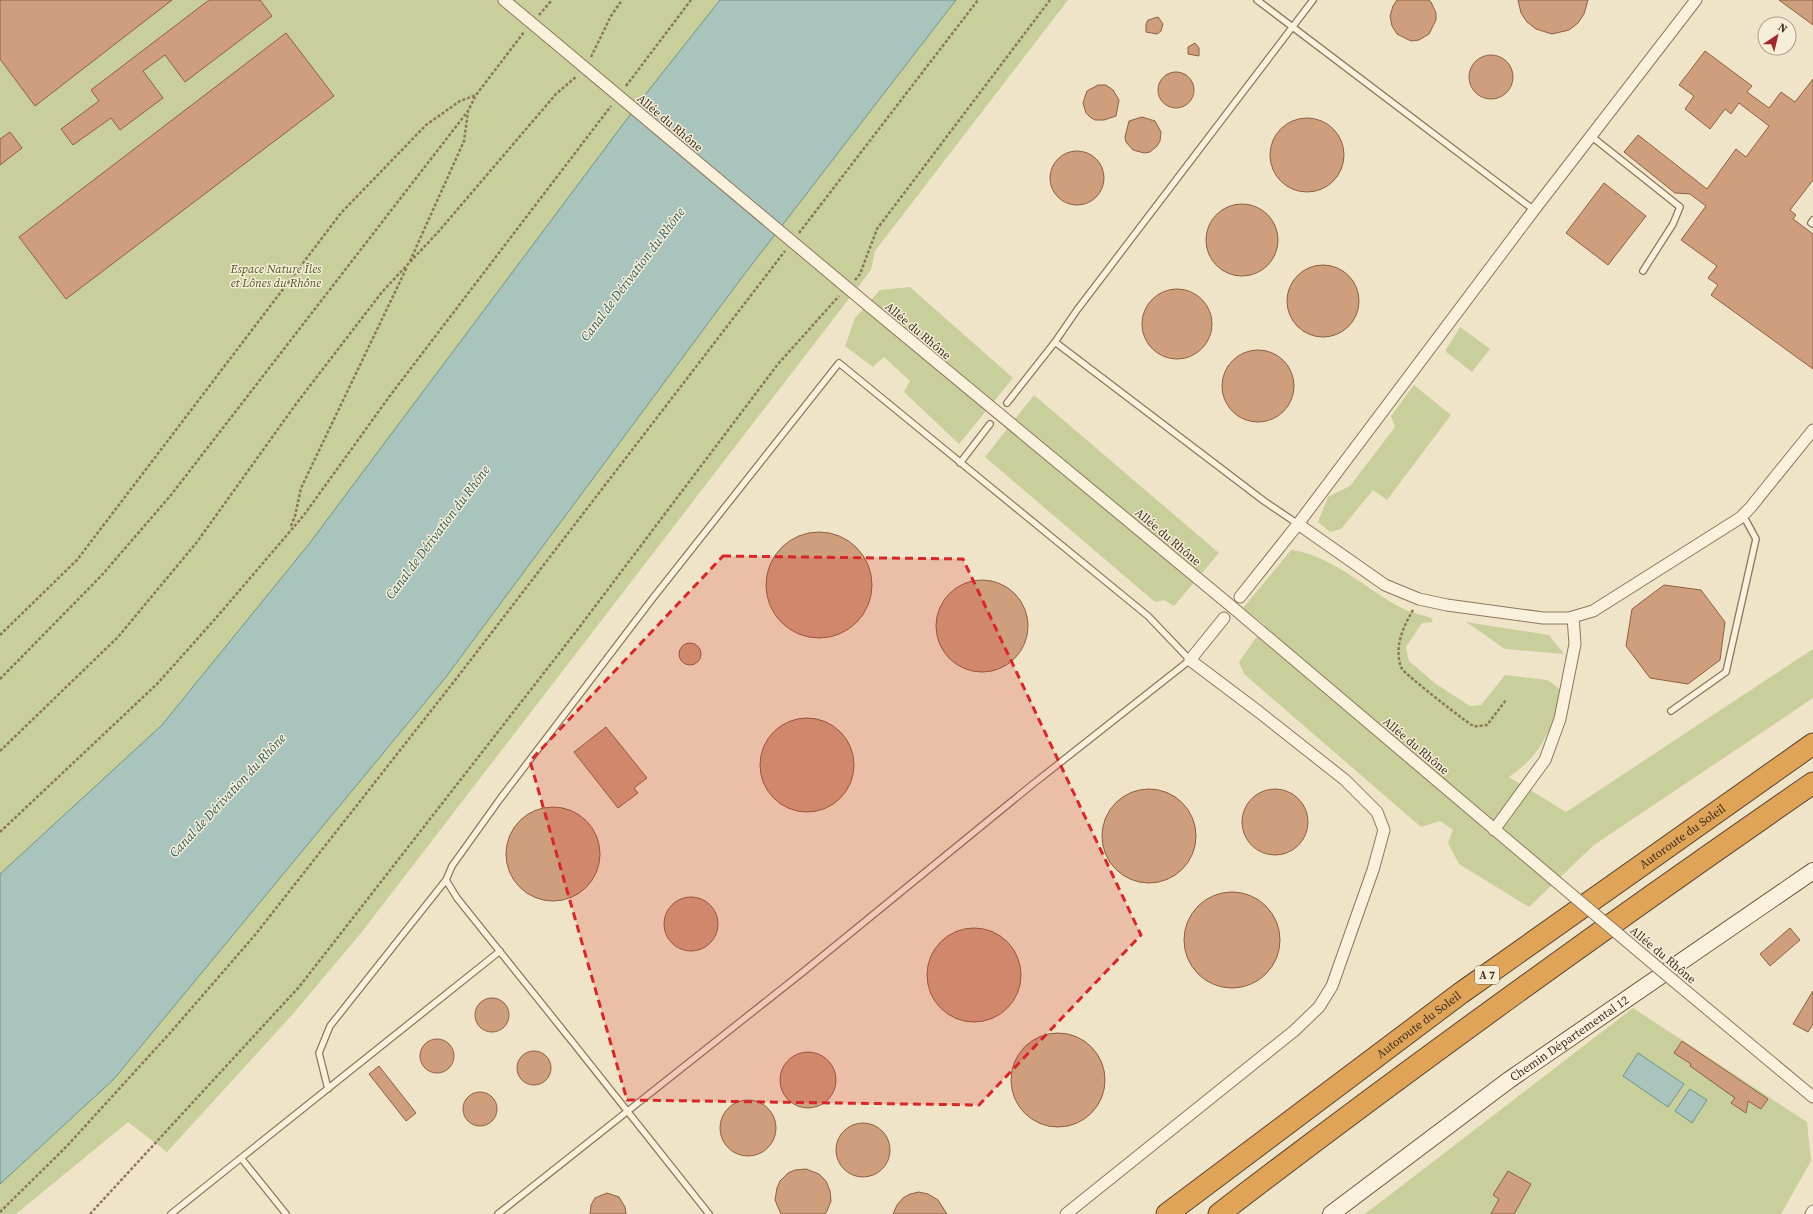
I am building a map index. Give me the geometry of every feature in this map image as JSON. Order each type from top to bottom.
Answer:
[{"type":"highway","name":"Autoroute du Soleil","points":[[1166,1214],[1461,993],[1813,744]]},
{"type":"highway","points":[[1220,1214],[1485,1017],[1635,908],[1813,783]]},
{"type":"main road","name":"Chemin Départemental 12","points":[[1331,1214],[1509,1080],[1813,871]]},
{"type":"street","name":"Allée du Rhône","points":[[504,0],[1237,612],[1494,830],[1813,1097]]},
{"type":"street","points":[[1240,597],[1298,524],[1534,210],[1696,0]]},
{"type":"street","points":[[1298,524],[1385,585],[1419,599],[1447,605],[1543,618],[1573,617],[1593,611],[1743,514],[1813,430]]},
{"type":"street","points":[[1494,830],[1545,760],[1560,719],[1575,644],[1573,617]]},
{"type":"street","points":[[1066,1214],[1294,1031],[1319,1007],[1332,986],[1345,953],[1373,870],[1384,830],[1376,812],[1345,780],[1190,660],[1224,618]]},
{"type":"lane","points":[[1257,0],[1534,210]]},
{"type":"lane","points":[[1007,403],[1055,342],[1077,310],[1313,0]]},
{"type":"lane","points":[[1591,136],[1680,207],[1673,224],[1643,271]]},
{"type":"lane","points":[[1813,220],[1811,223],[1813,224]]},
{"type":"lane","points":[[1055,342],[1264,501],[1298,524]]},
{"type":"lane","points":[[328,1089],[319,1053],[330,1026],[446,880],[452,866],[514,780],[653,598],[839,363],[1148,616],[1190,660],[1033,784],[803,972],[498,1214]]},
{"type":"lane","points":[[960,463],[990,424]]},
{"type":"lane","points":[[1671,711],[1726,672],[1756,539],[1743,514]]},
{"type":"lane","points":[[446,880],[457,898],[709,1214]]},
{"type":"lane","points":[[171,1214],[500,951]]},
{"type":"lane","points":[[241,1158],[286,1214]]},
{"type":"path","points":[[0,679],[102,575],[171,495],[468,111],[476,95],[531,24],[552,0]]},
{"type":"path","points":[[589,60],[611,16],[622,0]]},
{"type":"path","points":[[625,87],[691,0]]},
{"type":"path","points":[[796,237],[978,0]]},
{"type":"path","points":[[849,286],[860,274],[877,228],[1050,0]]},
{"type":"path","points":[[0,751],[118,637],[197,542],[296,404],[382,292],[439,231],[550,100],[580,72]]},
{"type":"path","points":[[0,635],[77,560],[340,213],[426,125],[460,101],[476,95]]},
{"type":"path","points":[[0,832],[158,683],[216,618],[289,530],[304,515],[389,397],[611,105]]},
{"type":"path","points":[[289,530],[295,516],[301,488],[409,264],[464,141],[468,111]]},
{"type":"path","points":[[0,1212],[77,1135],[170,1033],[255,934],[475,655],[786,250]]},
{"type":"path","points":[[90,1214],[299,987],[575,633],[778,364],[844,292]]},
{"type":"path","points":[[1419,599],[1403,627],[1398,650],[1402,669],[1422,687],[1473,726],[1487,725],[1506,700]]},
{"type":"highlighted area","points":[[723,556],[963,559],[1141,935],[979,1105],[627,1100],[530,761]]},
{"type":"green space","name":"Espace Nature Îles et Lônes du Rhône","points":[[0,0],[836,0],[0,1013]]},
{"type":"green space","points":[[956,0],[1068,0],[875,251],[871,270],[361,933],[293,1014],[167,1152],[128,1122],[16,1214],[0,1214],[0,1184],[114,1079],[446,677],[743,276]]},
{"type":"green space","points":[[910,287],[1013,378],[959,444],[904,392],[910,381],[884,357],[873,367],[845,346],[855,318],[880,290]]},
{"type":"green space","points":[[1460,327],[1490,349],[1472,372],[1445,351]]},
{"type":"green space","points":[[1414,385],[1451,415],[1387,500],[1373,490],[1341,529],[1330,532],[1318,522],[1328,497],[1350,486],[1395,427],[1391,416]]},
{"type":"green space","points":[[1034,395],[1219,553],[1174,606],[1164,600],[1155,602],[985,457]]},
{"type":"green space","points":[[1291,550],[1305,553],[1332,564],[1400,607],[1431,618],[1433,622],[1422,623],[1406,647],[1409,661],[1436,684],[1470,706],[1481,705],[1505,675],[1548,680],[1562,691],[1554,717],[1538,750],[1521,768],[1509,777],[1566,812],[1813,649],[1813,698],[1594,845],[1529,907],[1459,864],[1448,843],[1453,830],[1440,821],[1421,827],[1244,674],[1239,662],[1265,625],[1243,608]]},
{"type":"green space","points":[[1466,622],[1549,635],[1564,654],[1505,649]]},
{"type":"green space","points":[[1633,1008],[1807,1122],[1811,1161],[1781,1214],[1365,1214]]},
{"type":"water","name":"Canal de Dérivation du Rhône","points":[[720,0],[956,0],[743,276],[446,677],[114,1079],[0,1184],[0,874],[162,725],[309,544],[645,95]]},
{"type":"water","points":[[1638,1053],[1684,1084],[1668,1107],[1623,1076]]},
{"type":"water","points":[[1690,1089],[1707,1100],[1692,1123],[1675,1111]]},
{"type":"building","points":[[0,0],[172,0],[35,106],[0,59]]},
{"type":"building","points":[[209,0],[260,0],[272,16],[185,82],[165,55],[143,71],[163,98],[120,130],[111,118],[73,145],[61,129],[99,101],[91,90]]},
{"type":"building","points":[[1397,0],[1429,0],[1431,2],[1436,13],[1436,20],[1429,34],[1419,40],[1411,41],[1397,34],[1392,26],[1390,16],[1393,6]]},
{"type":"building","points":[[1518,0],[1588,0],[1584,14],[1578,23],[1569,30],[1552,34],[1536,29],[1527,22],[1521,13]]},
{"type":"building","points":[[1779,0],[1813,0],[1813,25]]},
{"type":"building","points":[[1158,17],[1163,24],[1161,31],[1157,34],[1146,32],[1146,24],[1148,20]]},
{"type":"building","points":[[286,33],[334,96],[66,299],[19,237]]},
{"type":"building","points":[[1195,43],[1199,48],[1199,56],[1188,54],[1188,47]]},
{"type":"building","points":[[1705,51],[1752,86],[1747,92],[1769,108],[1781,92],[1795,102],[1813,79],[1813,180],[1790,210],[1796,215],[1793,219],[1813,234],[1813,369],[1711,295],[1718,285],[1708,278],[1717,266],[1681,240],[1706,206],[1690,194],[1675,193],[1624,152],[1638,135],[1707,189],[1736,149],[1746,157],[1769,126],[1739,103],[1731,114],[1725,109],[1710,129],[1685,109],[1694,96],[1679,85]]},
{"type":"building","points":[[1487,55],[1495,55],[1500,56],[1507,61],[1512,68],[1512,86],[1507,93],[1500,98],[1487,99],[1479,96],[1472,89],[1469,81],[1469,73],[1472,65],[1479,58]]},
{"type":"building","points":[[1179,72],[1189,77],[1193,83],[1193,97],[1189,103],[1183,107],[1173,108],[1163,103],[1159,97],[1158,87],[1163,77],[1169,73]]},
{"type":"building","points":[[1098,85],[1106,85],[1113,90],[1119,100],[1116,116],[1104,120],[1095,120],[1086,113],[1083,103],[1087,91]]},
{"type":"building","points":[[1142,117],[1155,121],[1161,132],[1160,141],[1157,146],[1150,152],[1144,153],[1133,150],[1126,142],[1125,137],[1129,121]]},
{"type":"building","points":[[1307,118],[1321,121],[1333,129],[1341,141],[1344,155],[1341,169],[1333,181],[1321,189],[1307,192],[1293,189],[1281,181],[1273,169],[1270,155],[1273,141],[1281,129],[1293,121]]},
{"type":"building","points":[[10,132],[22,148],[0,165],[0,139]]},
{"type":"building","points":[[1077,151],[1087,153],[1096,159],[1102,168],[1104,178],[1102,188],[1096,197],[1087,203],[1077,205],[1067,203],[1058,197],[1052,188],[1050,178],[1052,168],[1058,159],[1067,153]]},
{"type":"building","points":[[1604,183],[1646,216],[1608,265],[1566,233]]},
{"type":"building","points":[[1242,204],[1262,210],[1272,220],[1278,240],[1272,260],[1262,270],[1242,276],[1222,270],[1212,260],[1206,240],[1212,220],[1222,210]]},
{"type":"building","points":[[1323,265],[1337,268],[1349,275],[1356,287],[1359,301],[1356,315],[1349,327],[1337,334],[1323,337],[1309,334],[1297,327],[1290,315],[1287,301],[1290,287],[1297,275],[1309,268]]},
{"type":"building","points":[[1170,289],[1184,289],[1197,295],[1206,304],[1210,310],[1212,324],[1210,338],[1202,349],[1191,357],[1184,359],[1170,359],[1163,357],[1152,349],[1144,338],[1142,331],[1142,317],[1144,310],[1152,299],[1163,291]]},
{"type":"building","points":[[1258,350],[1278,356],[1288,366],[1294,386],[1288,406],[1278,416],[1258,422],[1238,416],[1228,406],[1222,386],[1228,366],[1238,356]]},
{"type":"building","points":[[819,532],[839,536],[857,547],[868,565],[872,585],[868,605],[857,623],[839,634],[819,638],[799,634],[781,623],[770,605],[766,585],[770,565],[781,547],[799,536]]},
{"type":"building","points":[[973,580],[991,580],[1008,587],[1021,600],[1028,617],[1028,635],[1021,652],[1008,665],[991,672],[973,672],[956,665],[943,652],[936,635],[936,617],[943,600],[956,587]]},
{"type":"building","points":[[1664,585],[1701,590],[1725,622],[1720,660],[1688,684],[1650,678],[1626,646],[1632,609]]},
{"type":"building","points":[[690,643],[698,646],[701,654],[698,662],[690,665],[682,662],[679,654],[682,646]]},
{"type":"building","points":[[807,718],[825,722],[840,732],[850,747],[854,765],[850,783],[840,798],[825,808],[807,812],[789,808],[774,798],[764,783],[760,765],[764,747],[774,732],[789,722]]},
{"type":"building","points":[[606,727],[647,778],[634,788],[638,793],[618,808],[574,752]]},
{"type":"building","points":[[1149,789],[1167,793],[1182,803],[1192,818],[1196,836],[1192,854],[1182,869],[1167,879],[1149,883],[1131,879],[1116,869],[1106,854],[1102,836],[1106,818],[1116,803],[1131,793]]},
{"type":"building","points":[[1275,789],[1287,792],[1298,799],[1305,810],[1308,822],[1305,834],[1298,845],[1287,852],[1275,855],[1263,852],[1252,845],[1245,834],[1242,822],[1245,810],[1252,799],[1263,792]]},
{"type":"building","points":[[553,807],[571,811],[586,821],[596,836],[600,854],[596,872],[586,887],[571,897],[553,901],[535,897],[520,887],[510,872],[506,854],[510,836],[520,821],[535,811]]},
{"type":"building","points":[[1232,892],[1250,896],[1266,906],[1276,922],[1280,940],[1276,958],[1266,974],[1250,984],[1232,988],[1214,984],[1198,974],[1188,958],[1184,940],[1188,922],[1198,906],[1214,896]]},
{"type":"building","points":[[691,897],[701,899],[710,905],[716,914],[718,924],[716,934],[710,943],[701,949],[691,951],[681,949],[672,943],[666,934],[664,924],[666,914],[672,905],[681,899]]},
{"type":"building","points":[[974,928],[992,932],[1007,942],[1017,957],[1021,975],[1017,993],[1007,1008],[992,1018],[974,1022],[956,1018],[941,1008],[931,993],[927,975],[931,957],[941,942],[956,932]]},
{"type":"building","points":[[1790,928],[1800,940],[1770,966],[1760,954]]},
{"type":"building","points":[[1813,991],[1813,1024],[1808,1032],[1793,1024]]},
{"type":"building","points":[[489,998],[495,998],[499,999],[506,1005],[509,1015],[508,1022],[502,1029],[495,1032],[489,1032],[485,1031],[478,1025],[475,1018],[475,1012],[476,1008],[482,1001]]},
{"type":"building","points":[[1058,1033],[1076,1037],[1091,1047],[1101,1062],[1105,1080],[1101,1098],[1091,1113],[1076,1123],[1058,1127],[1040,1123],[1025,1113],[1015,1098],[1011,1080],[1015,1062],[1025,1047],[1040,1037]]},
{"type":"building","points":[[440,1039],[449,1044],[453,1049],[453,1063],[449,1068],[444,1072],[434,1073],[430,1072],[421,1063],[420,1053],[421,1049],[430,1040]]},
{"type":"building","points":[[1682,1041],[1768,1099],[1761,1109],[1748,1101],[1746,1113],[1731,1103],[1735,1098],[1690,1066],[1691,1064],[1674,1053]]},
{"type":"building","points":[[531,1051],[537,1051],[541,1052],[548,1058],[551,1068],[550,1075],[544,1082],[537,1085],[531,1085],[527,1084],[520,1078],[517,1071],[517,1065],[518,1061],[524,1054]]},
{"type":"building","points":[[808,1052],[819,1054],[828,1060],[834,1069],[836,1080],[834,1091],[828,1100],[819,1106],[808,1108],[797,1106],[788,1100],[782,1091],[780,1080],[782,1069],[788,1060],[797,1054]]},
{"type":"building","points":[[379,1066],[416,1113],[406,1121],[369,1074]]},
{"type":"building","points":[[477,1092],[483,1092],[487,1093],[494,1099],[497,1109],[496,1116],[490,1123],[483,1126],[477,1126],[473,1125],[466,1119],[463,1112],[463,1106],[464,1102],[470,1095]]},
{"type":"building","points":[[748,1100],[759,1102],[768,1108],[774,1117],[776,1128],[774,1139],[768,1148],[759,1154],[748,1156],[737,1154],[728,1148],[722,1139],[720,1128],[722,1117],[728,1108],[737,1102]]},
{"type":"building","points":[[858,1123],[868,1123],[878,1127],[886,1135],[890,1145],[890,1155],[886,1165],[878,1173],[868,1177],[858,1177],[848,1173],[840,1165],[836,1155],[836,1145],[840,1135],[848,1127]]},
{"type":"building","points":[[806,1169],[819,1174],[826,1181],[830,1191],[831,1201],[827,1211],[825,1214],[781,1214],[775,1200],[780,1181],[788,1173],[795,1170]]},
{"type":"building","points":[[1508,1171],[1531,1184],[1514,1214],[1491,1214],[1499,1199],[1493,1195]]},
{"type":"building","points":[[919,1192],[928,1194],[938,1200],[947,1214],[893,1214],[897,1205],[903,1198],[910,1194]]},
{"type":"building","points":[[607,1193],[619,1197],[625,1207],[626,1214],[590,1214],[591,1205],[595,1198]]}]
